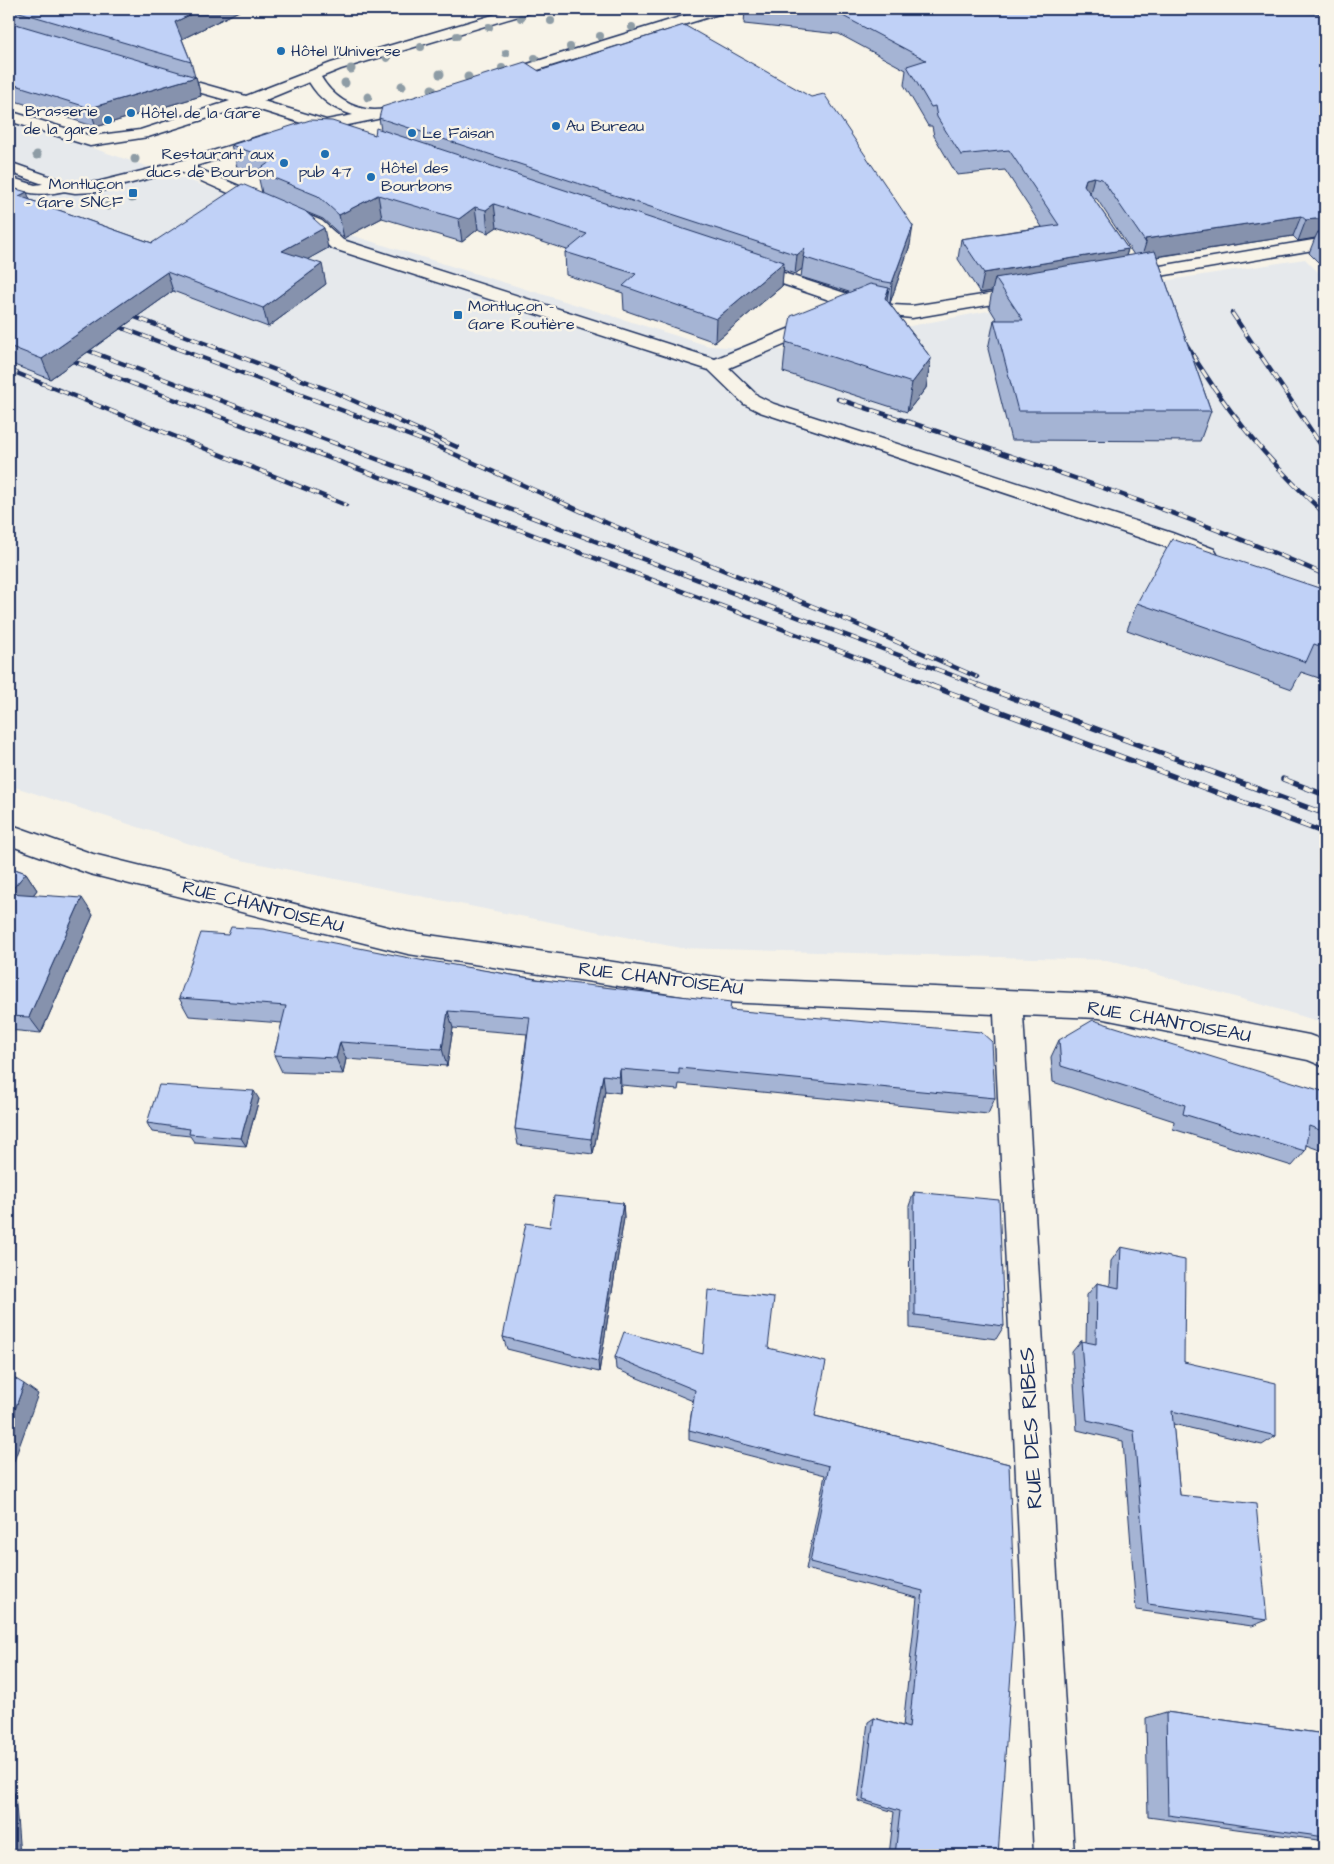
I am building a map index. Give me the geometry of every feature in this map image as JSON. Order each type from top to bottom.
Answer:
[{"type":"street","points":[[9,116],[90,141],[142,134],[247,101],[336,66],[527,9]]},
{"type":"street","points":[[482,83],[720,9]]},
{"type":"street","points":[[150,74],[216,94],[247,101],[364,138]]},
{"type":"street","points":[[312,75],[322,92],[337,104],[356,111],[376,115]]},
{"type":"street","points":[[9,167],[63,186],[76,188],[97,187],[180,166],[286,134],[376,115],[434,97]]},
{"type":"street","points":[[180,166],[316,226],[337,244],[716,366],[750,400],[767,408],[1164,538],[1228,563]]},
{"type":"street","points":[[9,182],[34,190]]},
{"type":"street","points":[[9,193],[63,186]]},
{"type":"street","points":[[1107,280],[1132,268],[1325,243]]},
{"type":"street","points":[[732,261],[864,305],[895,312],[912,312],[1049,290]]},
{"type":"street","points":[[716,366],[864,305]]},
{"type":"street","name":"RUE CHANTOISEAU","points":[[9,834],[90,864],[408,943],[723,990],[1099,1006],[1309,1048],[1325,1054]]},
{"type":"street","name":"RUE DES RIBES","points":[[1008,1001],[1054,1855]]},
{"type":"shaded area","points":[[9,120],[354,236],[709,346],[786,350],[1060,297],[1305,259],[1325,279],[1325,1023],[1107,960],[680,948],[236,859],[9,785]]},
{"type":"building","points":[[9,9],[202,9],[175,22],[191,62]]},
{"type":"building","points":[[781,9],[1261,9],[1325,14],[1325,218],[1306,220],[1301,216],[1145,239],[1146,243],[1102,179],[1094,177],[1086,179],[1084,185],[1128,249],[984,273],[961,239],[1059,225],[1009,150],[961,155],[937,117],[935,106],[931,107],[907,66],[926,60],[841,15]]},
{"type":"building","points":[[9,22],[196,77],[90,108],[9,83]]},
{"type":"building","points":[[684,25],[811,97],[824,94],[913,226],[892,283],[874,280],[803,257],[805,248],[797,255],[379,118],[382,107],[525,62],[539,71]]},
{"type":"building","points":[[310,120],[332,121],[375,135],[376,128],[784,262],[716,319],[623,286],[636,274],[565,252],[587,234],[494,204],[486,210],[475,207],[459,219],[378,195],[339,215],[318,196],[257,171],[273,160],[231,145]]},
{"type":"building","points":[[242,184],[305,211],[324,228],[282,251],[322,264],[263,308],[167,272],[42,359],[9,346],[9,187],[27,192],[19,196],[152,243]]},
{"type":"building","points":[[1325,231],[1325,240],[1318,232]]},
{"type":"building","points":[[1155,251],[1211,411],[1018,411],[994,320],[1023,320],[995,278]]},
{"type":"building","points":[[870,284],[889,288],[885,298],[931,358],[912,383],[786,342],[791,316]]},
{"type":"building","points":[[1172,539],[1325,590],[1325,648],[1314,644],[1306,662],[1137,603]]},
{"type":"building","points":[[9,867],[26,873],[9,893]]},
{"type":"building","points":[[9,893],[82,898],[29,1017],[9,1016]]},
{"type":"building","points":[[231,927],[263,929],[425,961],[535,979],[731,1002],[730,1010],[981,1032],[992,1042],[995,1098],[679,1068],[679,1074],[620,1069],[619,1077],[603,1075],[591,1139],[515,1129],[530,1017],[448,1011],[442,1049],[340,1042],[336,1058],[274,1055],[286,1006],[179,998],[201,933],[228,935]]},
{"type":"building","points":[[1093,1020],[1325,1092],[1325,1132],[1309,1126],[1305,1151],[1183,1114],[1185,1105],[1061,1066],[1059,1040]]},
{"type":"building","points":[[159,1085],[254,1091],[241,1138],[189,1134],[190,1129],[147,1123]]},
{"type":"building","points":[[914,1192],[999,1200],[1004,1326],[915,1315]]},
{"type":"building","points":[[554,1196],[623,1203],[598,1361],[503,1337],[526,1223],[550,1227]]},
{"type":"building","points":[[1121,1247],[1185,1260],[1184,1362],[1276,1383],[1276,1436],[1172,1411],[1180,1495],[1256,1504],[1267,1620],[1148,1604],[1134,1431],[1087,1420],[1081,1341],[1096,1344],[1097,1283],[1119,1288]]},
{"type":"building","points":[[708,1290],[774,1298],[768,1348],[826,1362],[815,1416],[1009,1464],[1015,1617],[998,1855],[895,1855],[900,1811],[863,1800],[874,1718],[909,1728],[923,1591],[810,1562],[829,1466],[689,1430],[695,1390],[615,1357],[624,1332],[703,1354]]},
{"type":"building","points":[[9,1375],[24,1384],[9,1426]]},
{"type":"building","points":[[1166,1712],[1325,1734],[1325,1837],[1168,1815]]},
{"type":"railway","points":[[124,313],[334,392],[457,447]]},
{"type":"railway","points":[[1232,313],[1325,451]]},
{"type":"railway","points":[[109,323],[432,444],[607,523],[849,621],[977,677]]},
{"type":"railway","points":[[1183,339],[1214,388],[1247,432],[1284,474],[1325,514]]},
{"type":"railway","points":[[76,346],[981,686]]},
{"type":"railway","points":[[62,357],[933,686]]},
{"type":"railway","points":[[9,370],[346,505]]},
{"type":"railway","points":[[838,399],[1149,504],[1238,538],[1325,575]]},
{"type":"railway","points":[[929,685],[1325,833]]},
{"type":"railway","points":[[978,685],[1325,814]]},
{"type":"railway","points":[[1283,779],[1325,795]]},
{"type":"place","name":"Hôtel l'Universe","points":[[281,51]]},
{"type":"place","name":"Hôtel de la Gare","points":[[131,113]]},
{"type":"place","name":"Brasserie de la gare","points":[[108,120]]},
{"type":"place","name":"Au Bureau","points":[[556,126]]},
{"type":"place","name":"Le Faisan","points":[[412,133]]},
{"type":"place","name":"pub 47","points":[[325,154]]},
{"type":"place","name":"Restaurant aux ducs de Bourbon","points":[[284,163]]},
{"type":"place","name":"Hôtel des Bourbons","points":[[371,177]]},
{"type":"place","name":"Montluçon - Gare SNCF","points":[[133,193]]},
{"type":"place","name":"Montluçon - Gare Routière","points":[[458,315]]}]
